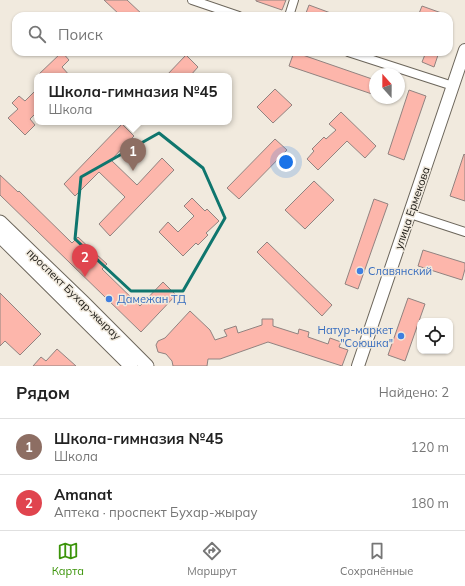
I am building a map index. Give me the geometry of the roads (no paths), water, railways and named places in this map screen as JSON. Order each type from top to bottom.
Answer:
[{"type":"main road","name":"улица Ермекова","points":[[358,366],[465,50]]},
{"type":"main road","name":"проспект Бухар-жырау","points":[[0,222],[79,306],[131,366]]},
{"type":"main road","name":"проспект Бухар-жырау","points":[[0,236],[147,366]]},
{"type":"street","points":[[192,0],[227,12]]},
{"type":"street","points":[[290,12],[294,0]]},
{"type":"street","points":[[360,56],[453,86]]},
{"type":"street","points":[[410,214],[465,232]]},
{"type":"place","name":"Школа-гимназия №45","points":[[133,171]]},
{"type":"place","name":"Славянский","points":[[360,271]]},
{"type":"place","name":"Amanat","points":[[85,277]]},
{"type":"place","name":"Дамежан ТД","points":[[109,299]]},
{"type":"place","name":"Натур-маркет \"Союшка\"","points":[[401,336]]}]
